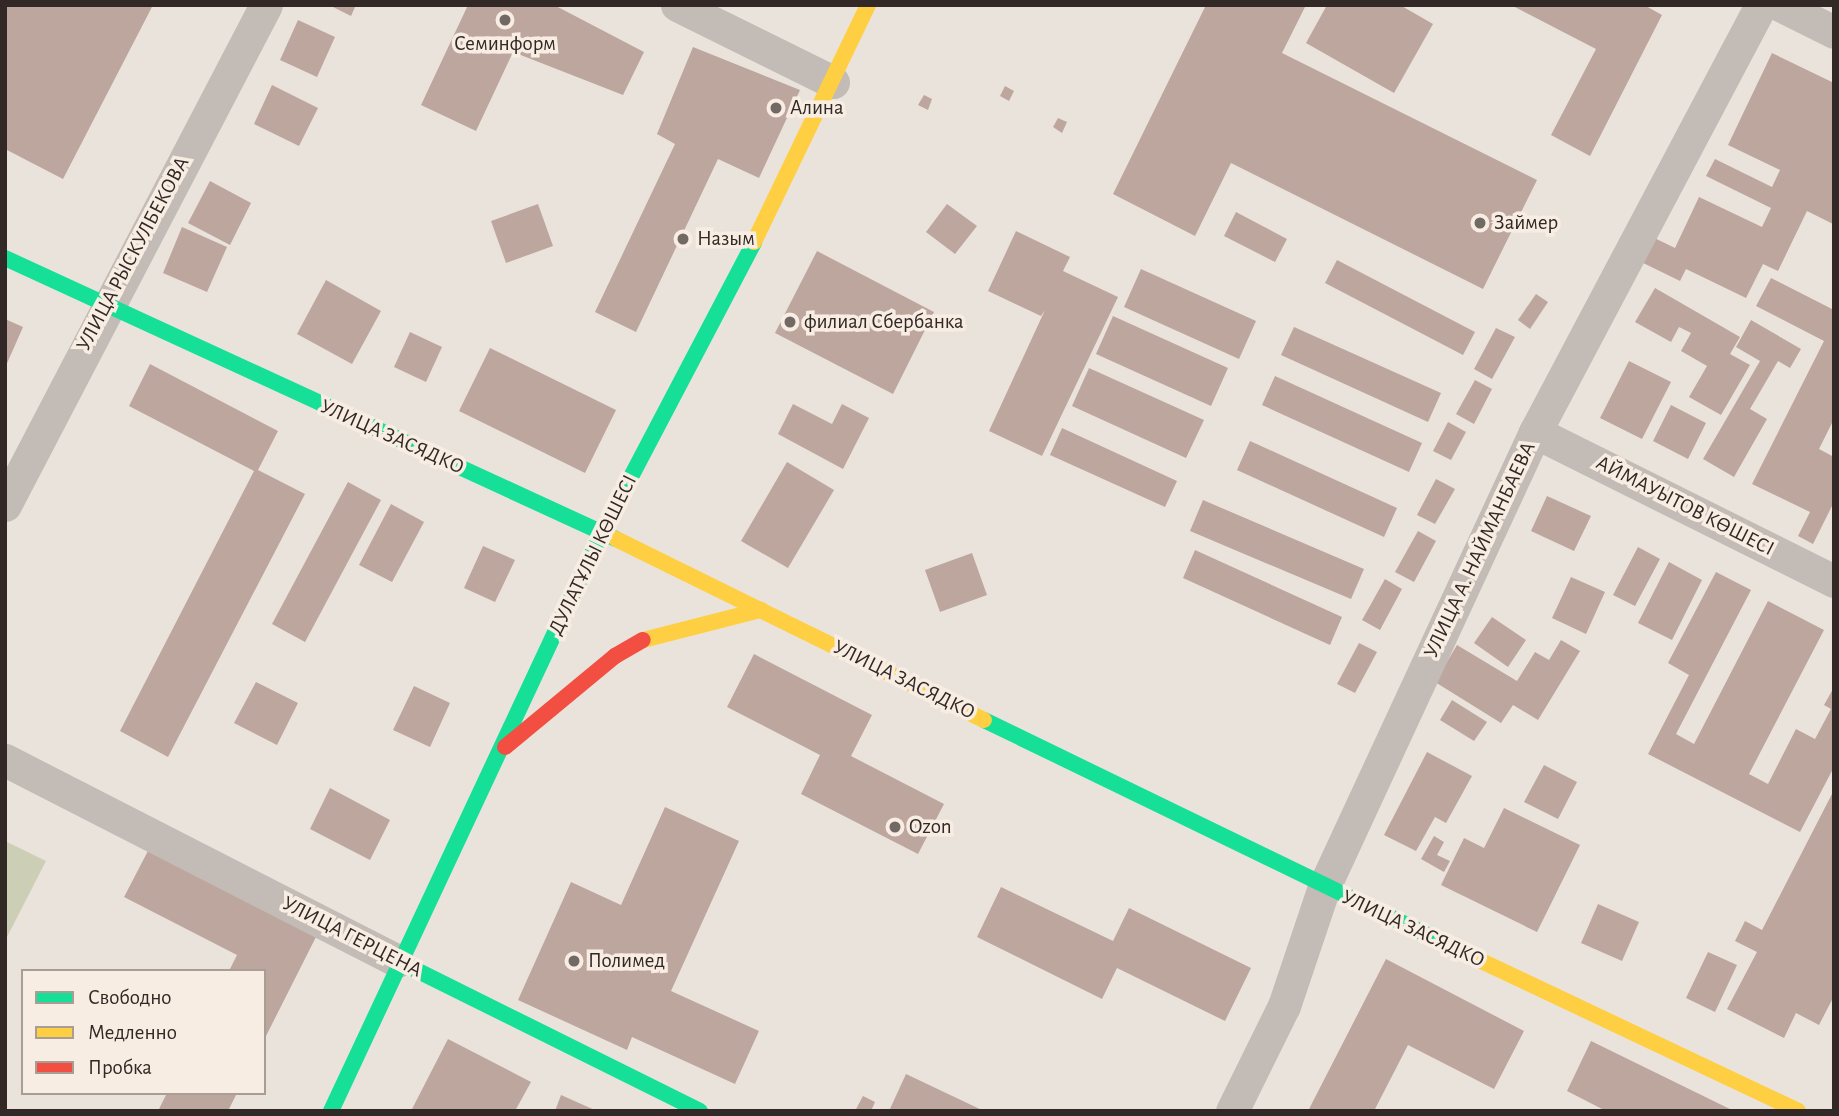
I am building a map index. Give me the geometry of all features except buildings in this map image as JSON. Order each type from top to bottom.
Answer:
[{"type":"street","name":"УЛИЦА РЫСКУЛБЕКОВА","points":[[5,505],[104,307],[266,5]]},
{"type":"street","points":[[677,5],[833,82]]},
{"type":"street","name":"ДУЛАТҰЛЫ КӨШЕСІ","points":[[331,1111],[398,961],[602,532],[805,145],[868,5]]},
{"type":"street","name":"УЛИЦА А. НАЙМАНБАЕВА","points":[[1233,1111],[1284,1006],[1324,887],[1535,432],[1761,5]]},
{"type":"street","points":[[1780,5],[1834,32]]},
{"type":"street","name":"УЛИЦА ЗАСЯДКО","points":[[5,258],[104,307],[602,532],[1324,887],[1798,1111]]},
{"type":"street","name":"АЙМАУЫТОВ КӨШЕСІ","points":[[1535,432],[1834,581]]},
{"type":"street","points":[[496,755],[615,656],[649,637],[761,610]]},
{"type":"street","name":"УЛИЦА ГЕРЦЕНА","points":[[5,760],[398,961],[700,1111]]},
{"type":"green space","points":[[5,841],[46,861],[5,941]]},
{"type":"traffic: fast","points":[[331,1111],[602,532],[754,242]]},
{"type":"traffic: fast","points":[[5,258],[616,539]]},
{"type":"traffic: fast","points":[[984,720],[1477,959]]},
{"type":"traffic: fast","points":[[398,961],[700,1111]]},
{"type":"traffic: slow","points":[[754,242],[868,5]]},
{"type":"traffic: slow","points":[[616,539],[984,720]]},
{"type":"traffic: slow","points":[[643,640],[761,610]]},
{"type":"traffic: slow","points":[[1477,959],[1798,1111]]},
{"type":"traffic: jam","points":[[505,747],[615,656],[643,640]]},
{"type":"place","name":"Семинформ","points":[[505,20]]},
{"type":"place","name":"Алина","points":[[776,108]]},
{"type":"place","name":"Займер","points":[[1480,223]]},
{"type":"place","name":"Назым","points":[[683,239]]},
{"type":"place","name":"филиал Сбербанка","points":[[790,322]]},
{"type":"place","name":"Ozon","points":[[895,827]]},
{"type":"place","name":"Полимед","points":[[574,961]]}]
